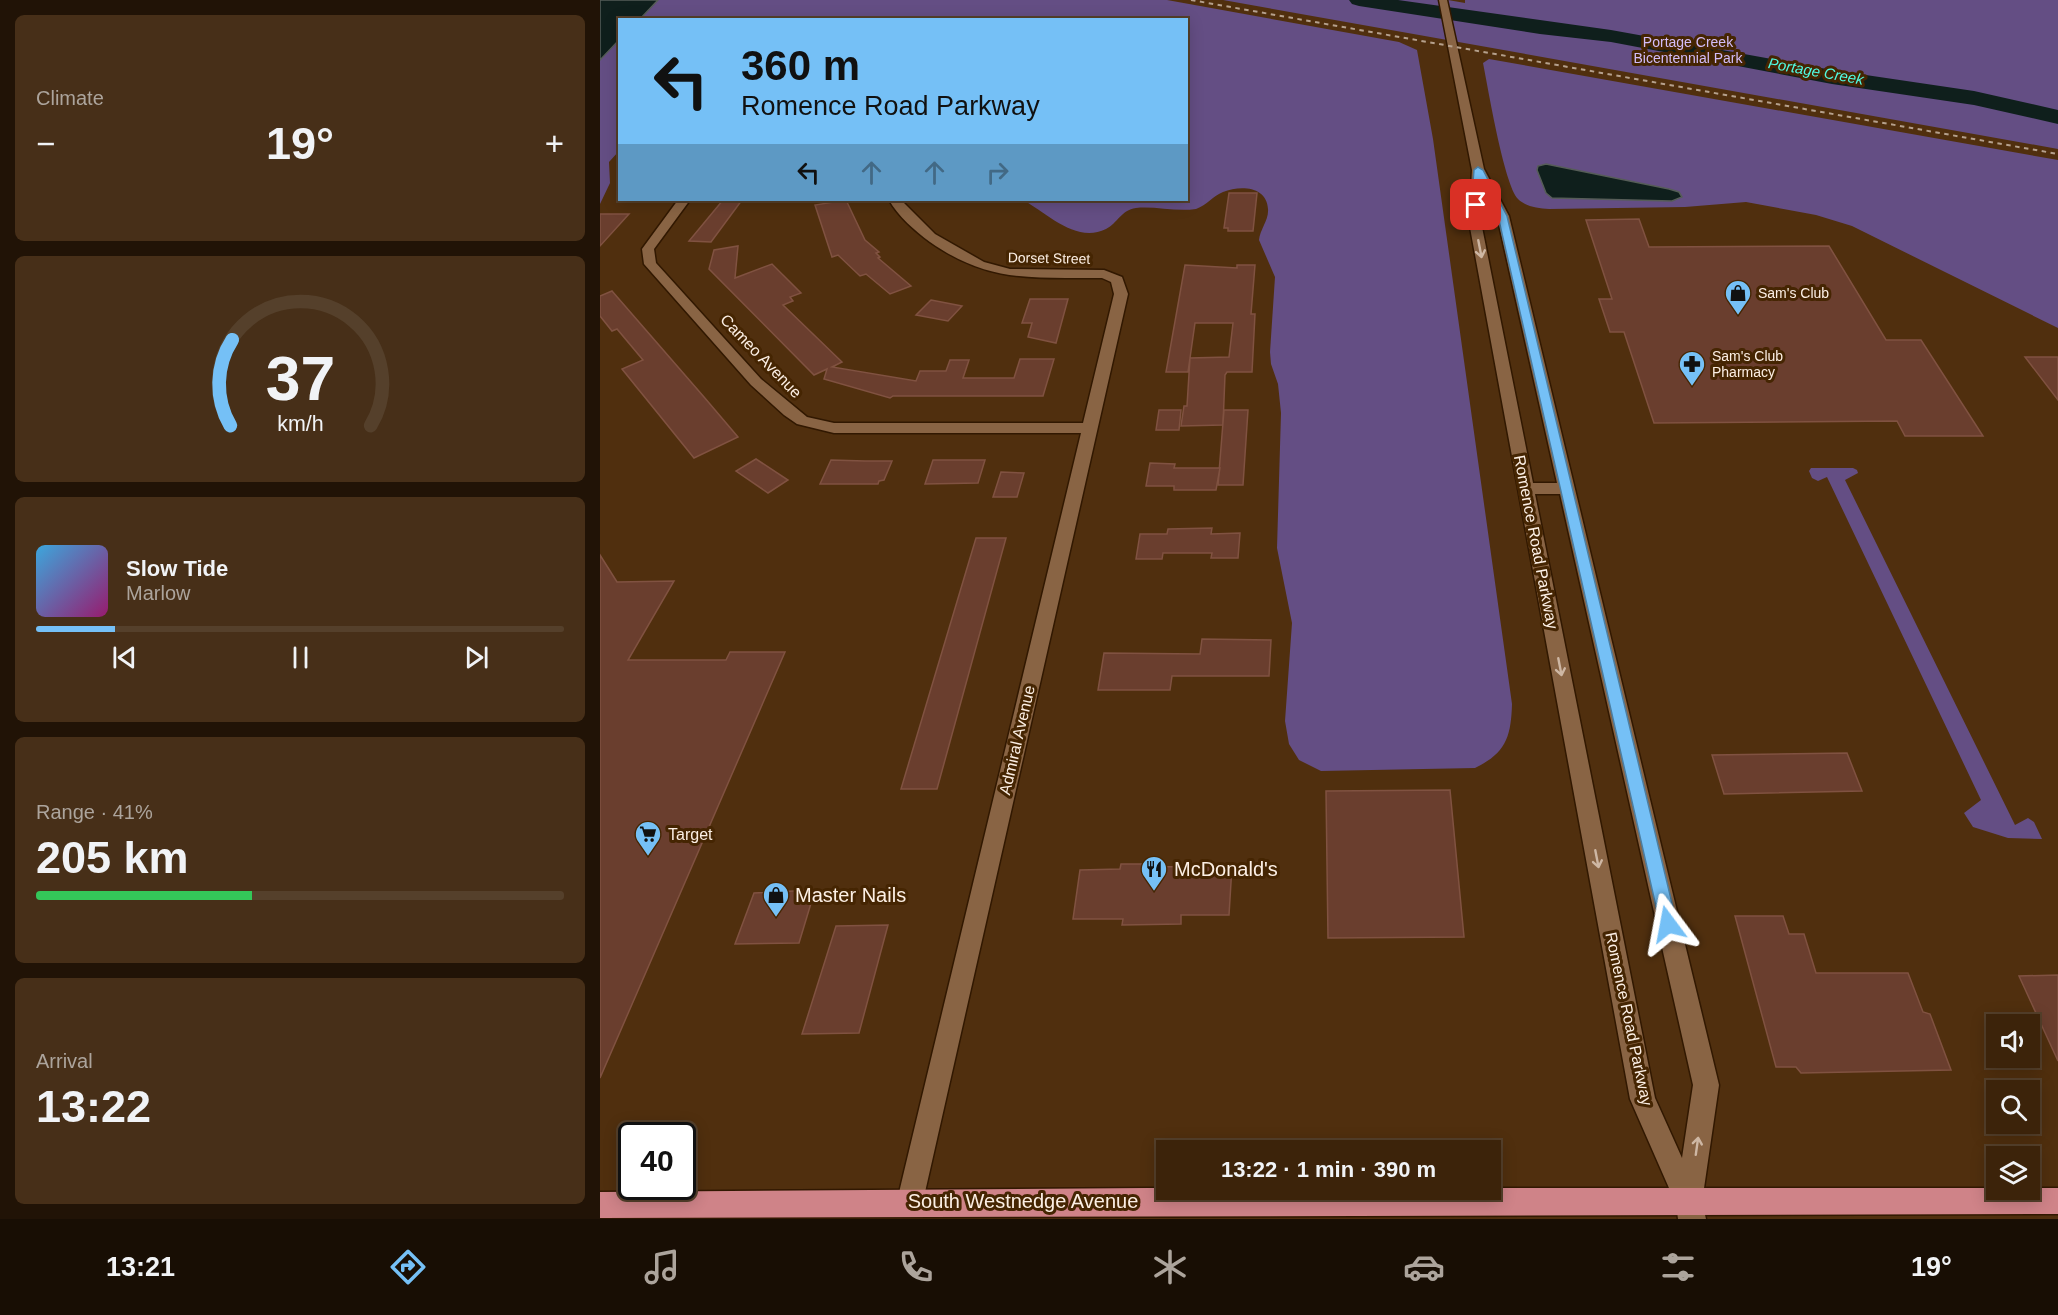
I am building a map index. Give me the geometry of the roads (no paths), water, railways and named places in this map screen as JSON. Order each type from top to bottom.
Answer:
[{"type":"main road","name":"South Westnedge Avenue","points":[[600,1205],[910,1201],[1691,1211],[2058,1201]]},
{"type":"street","name":"Romence Road Parkway","points":[[1444,4],[1478,170],[1475,222],[1643,1099],[1691,1211]]},
{"type":"street","name":"Romence Road Parkway","points":[[1478,170],[1503,216],[1706,1085],[1691,1211]]},
{"type":"street","name":"Cameo Avenue","points":[[683,201],[648,249],[650,264],[756,382],[802,421],[834,428],[1090,428]]},
{"type":"street","name":"Dorset Street","points":[[896,201],[908,216],[959,256],[984,268],[1010,273],[1104,274],[1117,280]]},
{"type":"street","name":"Admiral Avenue","points":[[910,1201],[1121,294],[1117,280]]},
{"type":"street","points":[[1526,489],[1566,489]]},
{"type":"waterway","name":"Portage Creek","points":[[1359,0],[1540,28],[1611,36],[1832,77],[1974,98],[2058,117]]},
{"type":"railway","points":[[1191,0],[2058,154]]},
{"type":"place","name":"Sam's Club","points":[[1738,316]]},
{"type":"place","name":"Sam's Club Pharmacy","points":[[1692,387]]},
{"type":"place","name":"Target","points":[[648,857]]},
{"type":"place","name":"McDonald's","points":[[1154,892]]},
{"type":"place","name":"Master Nails","points":[[776,918]]},
{"type":"park label","name":"Portage Creek Bicentennial Park","points":[[1688,50]]}]
